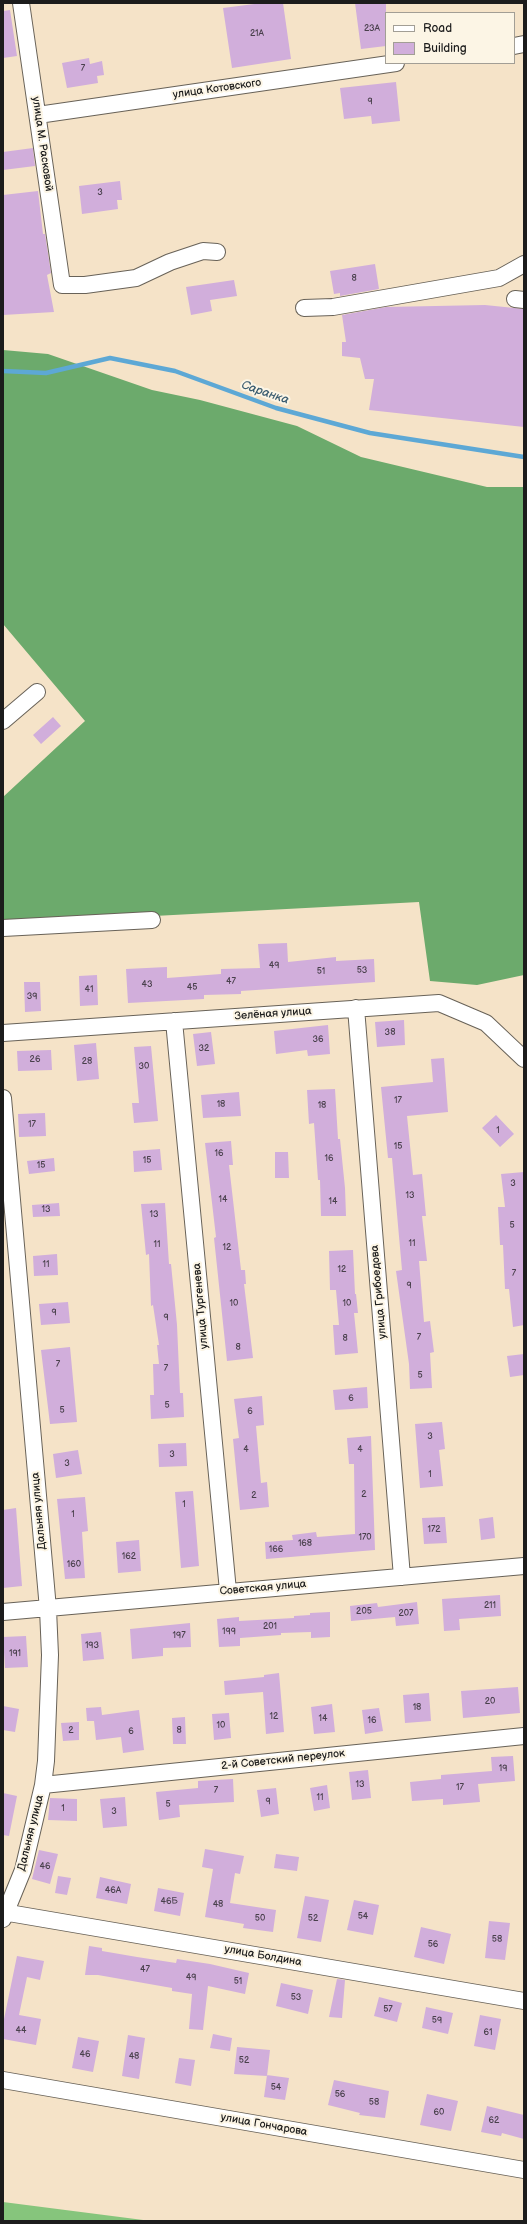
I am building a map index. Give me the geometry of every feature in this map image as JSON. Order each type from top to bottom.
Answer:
[{"type":"street","name":"улица М. Расковой","points":[[21,3],[62,285],[85,285],[136,278],[170,262],[203,251],[217,252]]},
{"type":"street","name":"улица Котовского","points":[[38,115],[389,64]]},
{"type":"street","points":[[304,308],[333,307],[499,278],[524,264]]},
{"type":"street","points":[[3,721],[37,692]]},
{"type":"street","points":[[3,928],[152,920]]},
{"type":"street","name":"Зелёная улица","points":[[3,1033],[440,1002],[486,1023],[524,1059]]},
{"type":"street","name":"улица Грибоедова","points":[[356,1008],[402,1577]]},
{"type":"street","name":"улица Тургенева","points":[[174,1021],[228,1591]]},
{"type":"street","name":"Дальняя улица","points":[[3,1098],[48,1609],[50,1655],[46,1761],[43,1785],[23,1870],[4,1914]]},
{"type":"street","name":"Советская улица","points":[[3,1612],[524,1566]]},
{"type":"street","name":"2-й Советский переулок","points":[[43,1785],[524,1736]]},
{"type":"street","name":"улица Болдина","points":[[4,1914],[524,2001]]},
{"type":"street","name":"улица Гончарова","points":[[3,2080],[524,2170]]},
{"type":"green space","points":[[3,350],[48,354],[152,390],[200,400],[297,426],[361,457],[487,487],[524,487],[524,975],[477,985],[430,981],[419,902],[3,924],[3,797],[85,721],[3,624]]},
{"type":"green space","points":[[3,2202],[151,2221],[3,2221]]},
{"type":"building","points":[[262,3],[283,3],[291,59],[232,68],[223,8]]},
{"type":"building","points":[[355,3],[386,3],[385,46],[361,49]]},
{"type":"building","points":[[10,10],[17,56],[3,58],[3,11]]},
{"type":"building","points":[[89,58],[90,64],[102,61],[104,75],[97,76],[98,83],[67,88],[62,63]]},
{"type":"building","points":[[396,82],[400,121],[372,124],[371,116],[344,119],[340,88]]},
{"type":"building","points":[[33,148],[35,166],[3,170],[3,152]]},
{"type":"building","points":[[120,181],[122,200],[117,200],[118,209],[82,214],[79,186]]},
{"type":"building","points":[[38,191],[43,234],[45,234],[51,273],[47,275],[54,312],[3,315],[3,195]]},
{"type":"building","points":[[375,264],[379,289],[340,296],[340,293],[334,294],[330,271]]},
{"type":"building","points":[[234,280],[237,296],[210,300],[212,311],[191,315],[186,287]]},
{"type":"building","points":[[485,305],[524,309],[524,427],[369,410],[374,379],[365,379],[360,358],[342,356],[342,342],[346,342],[342,315],[386,307]]},
{"type":"building","points":[[53,717],[61,726],[41,744],[33,735]]},
{"type":"building","points":[[287,943],[288,962],[336,957],[336,961],[374,959],[375,982],[241,991],[241,994],[204,995],[204,999],[128,1003],[126,969],[167,967],[167,978],[221,974],[221,969],[260,968],[258,944]]},
{"type":"building","points":[[97,975],[98,1005],[80,1006],[79,976]]},
{"type":"building","points":[[24,982],[40,982],[41,1011],[25,1012]]},
{"type":"building","points":[[404,1020],[405,1045],[377,1047],[375,1022]]},
{"type":"building","points":[[328,1025],[330,1054],[308,1056],[307,1050],[276,1054],[274,1031]]},
{"type":"building","points":[[211,1032],[215,1064],[197,1066],[193,1034]]},
{"type":"building","points":[[96,1043],[99,1079],[77,1081],[74,1045]]},
{"type":"building","points":[[151,1046],[158,1121],[134,1123],[132,1103],[139,1103],[134,1047]]},
{"type":"building","points":[[51,1050],[52,1070],[18,1071],[17,1051]]},
{"type":"building","points":[[444,1058],[448,1112],[407,1116],[413,1175],[422,1174],[426,1216],[422,1216],[427,1261],[419,1261],[424,1322],[430,1321],[434,1352],[430,1353],[432,1388],[410,1389],[409,1364],[396,1271],[402,1270],[392,1158],[388,1158],[381,1087],[433,1082],[431,1059]]},
{"type":"building","points":[[335,1089],[338,1139],[340,1139],[345,1188],[346,1216],[321,1216],[320,1180],[318,1180],[314,1123],[309,1124],[307,1090]]},
{"type":"building","points":[[239,1092],[241,1116],[203,1118],[201,1095]]},
{"type":"building","points":[[45,1113],[46,1136],[19,1137],[18,1114]]},
{"type":"building","points":[[496,1115],[514,1134],[500,1147],[482,1128]]},
{"type":"building","points":[[231,1141],[233,1165],[229,1165],[241,1270],[245,1270],[246,1284],[244,1284],[253,1358],[227,1361],[214,1238],[216,1237],[205,1143]]},
{"type":"building","points":[[160,1149],[162,1170],[134,1172],[133,1151]]},
{"type":"building","points":[[275,1152],[288,1152],[289,1178],[275,1178]]},
{"type":"building","points":[[54,1158],[55,1171],[29,1174],[27,1161]]},
{"type":"building","points":[[524,1172],[524,1325],[513,1327],[509,1289],[505,1289],[503,1245],[500,1245],[498,1207],[505,1207],[501,1174]]},
{"type":"building","points":[[59,1203],[60,1216],[33,1217],[32,1205]]},
{"type":"building","points":[[165,1203],[169,1264],[171,1264],[177,1325],[180,1393],[183,1393],[184,1417],[151,1419],[150,1395],[154,1395],[153,1364],[159,1364],[157,1345],[159,1345],[153,1305],[151,1306],[149,1254],[146,1255],[141,1204]]},
{"type":"building","points":[[353,1250],[355,1294],[358,1313],[354,1313],[358,1353],[335,1355],[333,1325],[339,1325],[336,1290],[330,1290],[329,1251]]},
{"type":"building","points":[[57,1254],[58,1275],[34,1276],[33,1256]]},
{"type":"building","points":[[68,1302],[70,1323],[41,1325],[39,1304]]},
{"type":"building","points":[[70,1347],[77,1422],[50,1424],[41,1350]]},
{"type":"building","points":[[524,1354],[524,1375],[510,1377],[507,1356]]},
{"type":"building","points":[[367,1387],[368,1408],[335,1410],[333,1390]]},
{"type":"building","points":[[262,1396],[264,1425],[256,1426],[261,1483],[267,1482],[269,1507],[240,1510],[233,1439],[239,1438],[234,1399]]},
{"type":"building","points":[[442,1422],[445,1449],[439,1450],[443,1486],[420,1488],[415,1424]]},
{"type":"building","points":[[371,1436],[375,1550],[266,1559],[265,1542],[293,1540],[292,1535],[316,1532],[317,1537],[355,1534],[354,1464],[349,1464],[347,1438]]},
{"type":"building","points":[[186,1443],[187,1466],[159,1467],[158,1444]]},
{"type":"building","points":[[78,1450],[82,1474],[56,1478],[53,1454]]},
{"type":"building","points":[[193,1491],[199,1566],[181,1568],[175,1492]]},
{"type":"building","points":[[85,1497],[88,1531],[82,1532],[85,1578],[65,1579],[57,1499]]},
{"type":"building","points":[[16,1508],[22,1586],[3,1588],[3,1510]]},
{"type":"building","points":[[445,1517],[447,1543],[424,1544],[422,1518]]},
{"type":"building","points":[[493,1517],[495,1538],[481,1540],[479,1519]]},
{"type":"building","points":[[139,1540],[141,1571],[118,1573],[116,1542]]},
{"type":"building","points":[[500,1595],[501,1616],[459,1619],[460,1630],[444,1631],[442,1599]]},
{"type":"building","points":[[417,1602],[419,1624],[396,1626],[395,1617],[351,1621],[350,1606],[377,1603],[378,1607]]},
{"type":"building","points":[[330,1612],[330,1637],[311,1638],[311,1632],[281,1633],[281,1635],[240,1638],[240,1646],[219,1647],[217,1619],[239,1617],[239,1621],[294,1618],[294,1616],[310,1615],[310,1613]]},
{"type":"building","points":[[190,1623],[191,1647],[163,1648],[163,1656],[132,1659],[130,1629]]},
{"type":"building","points":[[101,1632],[104,1659],[83,1661],[81,1634]]},
{"type":"building","points":[[26,1636],[28,1667],[5,1668],[3,1637]]},
{"type":"building","points":[[279,1673],[284,1732],[266,1734],[263,1692],[225,1695],[224,1681],[264,1677],[264,1675]]},
{"type":"building","points":[[518,1687],[520,1713],[463,1718],[461,1691]]},
{"type":"building","points":[[429,1693],[431,1721],[405,1723],[403,1695]]},
{"type":"building","points":[[332,1704],[335,1732],[314,1734],[311,1707]]},
{"type":"building","points":[[3,1706],[19,1709],[15,1732],[3,1730]]},
{"type":"building","points":[[101,1707],[102,1715],[139,1710],[144,1750],[123,1753],[121,1737],[96,1740],[94,1721],[87,1721],[86,1708]]},
{"type":"building","points":[[379,1708],[383,1731],[365,1734],[362,1710]]},
{"type":"building","points":[[229,1713],[231,1738],[214,1740],[212,1714]]},
{"type":"building","points":[[185,1717],[186,1744],[173,1744],[172,1718]]},
{"type":"building","points":[[79,1722],[79,1740],[63,1741],[61,1723]]},
{"type":"building","points":[[513,1756],[515,1781],[478,1784],[480,1802],[443,1805],[443,1799],[412,1801],[410,1782],[441,1779],[441,1775],[492,1771],[491,1757]]},
{"type":"building","points":[[368,1770],[371,1798],[352,1800],[349,1772]]},
{"type":"building","points":[[233,1779],[234,1802],[179,1805],[180,1817],[159,1820],[156,1792],[198,1788],[198,1781]]},
{"type":"building","points":[[327,1785],[330,1808],[314,1811],[310,1788]]},
{"type":"building","points":[[276,1788],[279,1814],[261,1817],[257,1790]]},
{"type":"building","points":[[3,1793],[17,1796],[9,1836],[3,1835]]},
{"type":"building","points":[[125,1797],[127,1826],[103,1828],[100,1799]]},
{"type":"building","points":[[50,1798],[77,1799],[77,1821],[48,1820]]},
{"type":"building","points":[[205,1849],[244,1856],[240,1874],[235,1873],[230,1903],[276,1910],[273,1932],[243,1928],[244,1924],[205,1917],[213,1869],[202,1867]]},
{"type":"building","points":[[39,1850],[58,1854],[50,1884],[32,1879]]},
{"type":"building","points":[[276,1854],[299,1857],[297,1871],[274,1868]]},
{"type":"building","points":[[58,1876],[71,1878],[67,1895],[55,1893]]},
{"type":"building","points":[[100,1877],[131,1884],[127,1904],[96,1898]]},
{"type":"building","points":[[158,1888],[184,1893],[180,1916],[154,1911]]},
{"type":"building","points":[[305,1896],[329,1900],[321,1942],[297,1938]]},
{"type":"building","points":[[354,1900],[379,1905],[373,1935],[347,1930]]},
{"type":"building","points":[[489,1921],[510,1923],[505,1960],[485,1958]]},
{"type":"building","points":[[421,1927],[451,1934],[444,1964],[414,1957]]},
{"type":"building","points":[[89,1946],[102,1948],[102,1951],[137,1957],[176,1963],[177,1959],[210,1964],[249,1973],[245,1994],[208,1986],[203,2030],[189,2029],[192,1994],[172,1991],[172,1988],[98,1975],[85,1975]]},
{"type":"building","points":[[17,1956],[44,1961],[40,1980],[27,1977],[19,2015],[41,2019],[36,2045],[3,2039],[3,2024]]},
{"type":"building","points":[[337,1979],[345,1980],[342,2018],[329,2017]]},
{"type":"building","points":[[281,1983],[313,1990],[308,2014],[276,2006]]},
{"type":"building","points":[[379,1997],[402,2003],[397,2022],[374,2016]]},
{"type":"building","points":[[426,2007],[453,2013],[448,2034],[422,2028]]},
{"type":"building","points":[[480,2015],[501,2019],[495,2050],[474,2046]]},
{"type":"building","points":[[213,2034],[232,2038],[230,2051],[210,2048]]},
{"type":"building","points":[[128,2035],[145,2038],[139,2079],[122,2076]]},
{"type":"building","points":[[78,2037],[99,2041],[93,2072],[72,2068]]},
{"type":"building","points":[[237,2047],[270,2050],[267,2076],[234,2074]]},
{"type":"building","points":[[179,2058],[195,2060],[191,2086],[175,2083]]},
{"type":"building","points":[[267,2075],[289,2078],[285,2100],[264,2097]]},
{"type":"building","points":[[334,2080],[389,2091],[385,2118],[359,2115],[360,2113],[328,2105]]},
{"type":"building","points":[[427,2094],[458,2101],[451,2131],[420,2125]]},
{"type":"building","points":[[487,2106],[524,2115],[524,2139],[502,2133],[501,2136],[481,2132]]},
{"type":"waterway","name":"Саранка","points":[[3,371],[46,373],[110,358],[175,371],[276,408],[370,433],[524,457]]}]
